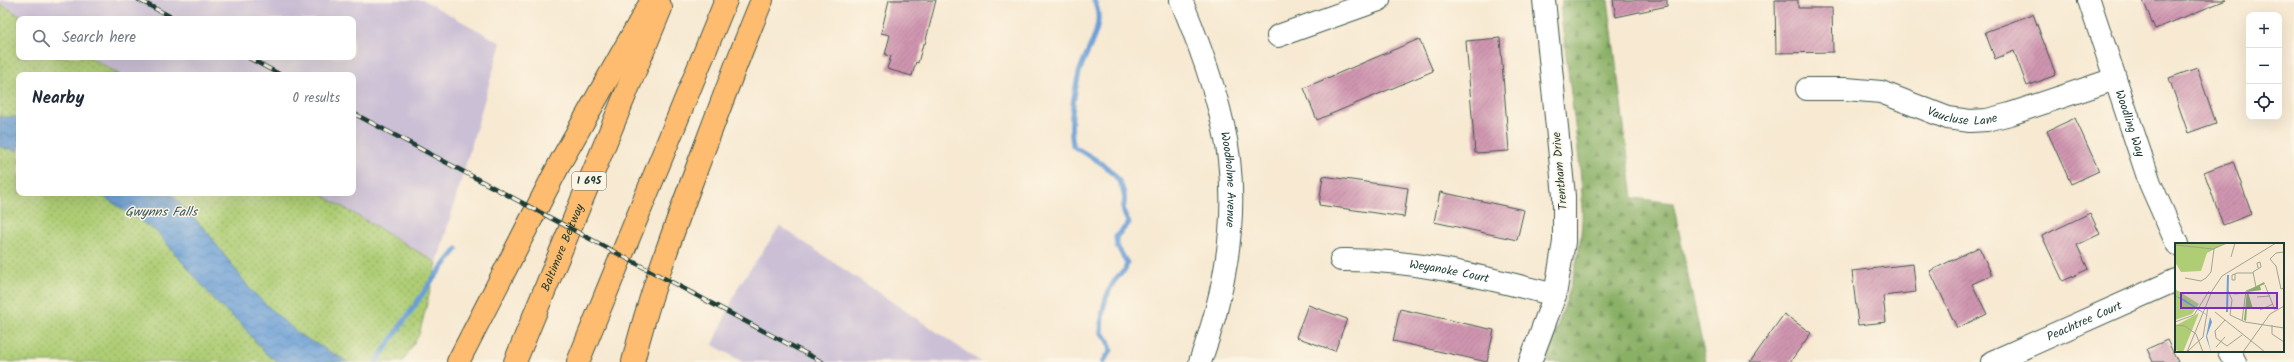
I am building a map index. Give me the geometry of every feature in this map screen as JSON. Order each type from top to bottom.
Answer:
[{"type":"highway","points":[[458,362],[560,161],[652,0]]},
{"type":"highway","name":"Baltimore Beltway","points":[[515,362],[665,0]]},
{"type":"highway","points":[[578,362],[726,0]]},
{"type":"highway","points":[[633,362],[641,330],[670,240],[728,82],[762,0]]},
{"type":"street","name":"Woodholme Avenue","points":[[1181,0],[1210,83],[1221,120],[1229,159],[1232,197],[1229,243],[1211,330],[1200,362]]},
{"type":"street","points":[[1278,36],[1379,0]]},
{"type":"street","name":"Trentham Drive","points":[[1530,362],[1555,295],[1564,242],[1564,196],[1544,0]]},
{"type":"street","name":"Woodling Way","points":[[2089,0],[2150,183],[2177,243]]},
{"type":"street","name":"Vaucluse Lane","points":[[1807,89],[1846,89],[1881,92],[1948,118],[1970,121],[1987,120],[2010,114],[2115,79]]},
{"type":"street","name":"Weyanoke Court","points":[[1341,260],[1375,260],[1422,265],[1465,273],[1555,295]]},
{"type":"street","name":"Peachtree Court","points":[[1992,362],[2175,280]]},
{"type":"street","points":[[2230,352],[2235,362]]},
{"type":"shaded area","points":[[0,0],[423,0],[501,43],[437,263],[324,196],[356,196],[356,72],[115,72],[95,60],[356,60],[356,16],[21,16],[0,4]]},
{"type":"shaded area","points":[[780,226],[981,362],[743,362],[713,345],[738,287]]},
{"type":"green space","points":[[1562,0],[1608,0],[1633,198],[1673,203],[1706,362],[1544,362],[1571,283],[1579,251],[1582,220],[1581,179],[1561,16]]},
{"type":"green space","points":[[0,4],[21,16],[16,16],[16,60],[95,60],[115,72],[16,72],[16,196],[324,196],[437,263],[419,335],[402,362],[0,362]]},
{"type":"water","points":[[0,117],[16,117],[16,150],[0,147]]},
{"type":"water","name":"Gwynns Falls","points":[[103,196],[173,196],[207,232],[250,289],[276,314],[300,335],[348,362],[278,362],[265,353],[241,324],[217,303],[157,232]]},
{"type":"building","points":[[889,0],[936,0],[925,44],[923,44],[918,63],[916,62],[912,76],[887,69],[891,56],[885,55],[890,35],[881,33]]},
{"type":"building","points":[[1613,0],[1667,0],[1667,6],[1616,17]]},
{"type":"building","points":[[1775,0],[1798,0],[1798,8],[1832,8],[1833,52],[1776,53]]},
{"type":"building","points":[[2143,0],[2226,0],[2155,29]]},
{"type":"building","points":[[2033,14],[2056,75],[2027,86],[2014,51],[1995,59],[1985,32]]},
{"type":"building","points":[[1500,38],[1509,151],[1475,153],[1466,41]]},
{"type":"building","points":[[1419,39],[1433,71],[1317,120],[1304,88]]},
{"type":"building","points":[[2197,68],[2216,123],[2188,133],[2169,78]]},
{"type":"building","points":[[2075,118],[2099,171],[2071,184],[2047,131]]},
{"type":"building","points":[[2233,161],[2252,214],[2223,225],[2204,172]]},
{"type":"building","points":[[1323,176],[1408,188],[1404,217],[1319,205]]},
{"type":"building","points":[[1440,192],[1524,210],[1517,240],[1434,222]]},
{"type":"building","points":[[2090,213],[2100,234],[2077,245],[2088,269],[2063,281],[2042,236]]},
{"type":"building","points":[[1979,247],[1992,275],[1972,284],[1987,314],[1957,328],[1930,271]]},
{"type":"building","points":[[1913,264],[1916,292],[1883,296],[1886,322],[1858,325],[1852,271]]},
{"type":"building","points":[[1308,305],[1347,319],[1335,351],[1296,337]]},
{"type":"building","points":[[1400,309],[1494,330],[1487,362],[1393,341]]},
{"type":"building","points":[[1784,314],[1811,333],[1790,362],[1750,362]]},
{"type":"building","points":[[2167,340],[2178,362],[2153,362],[2147,349]]},
{"type":"waterway","points":[[1094,0],[1098,19],[1097,28],[1082,64],[1075,91],[1071,127],[1073,146],[1103,165],[1116,177],[1124,194],[1125,199],[1123,210],[1129,223],[1116,237],[1117,246],[1127,263],[1125,270],[1113,282],[1104,306],[1101,332],[1108,340],[1111,350],[1103,362]]},
{"type":"waterway","points":[[376,362],[430,283],[457,249]]},
{"type":"railway","points":[[139,0],[169,16]]},
{"type":"railway","points":[[253,60],[275,72]]},
{"type":"railway","points":[[356,115],[822,362]]}]
